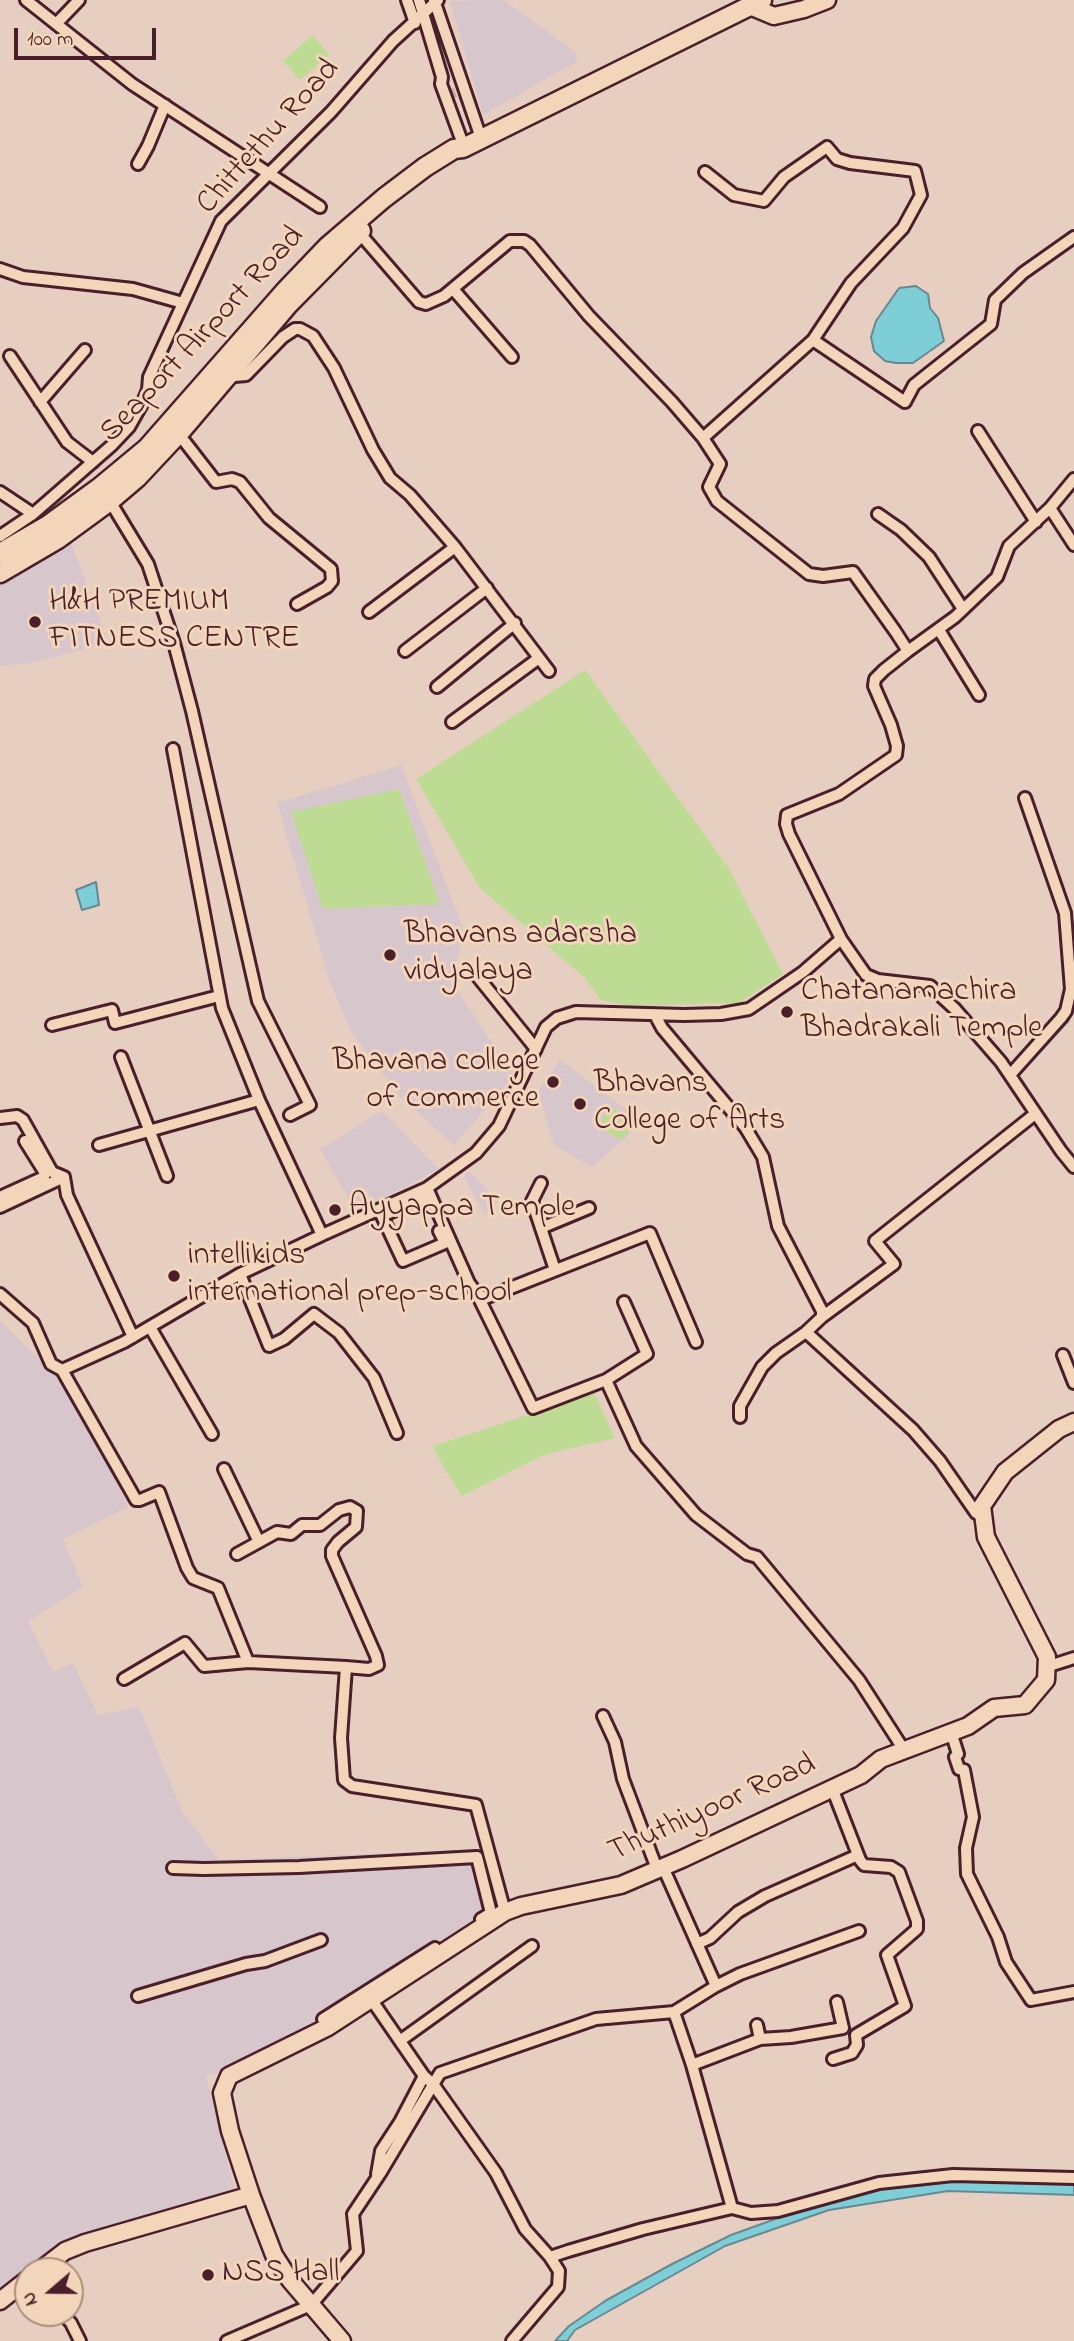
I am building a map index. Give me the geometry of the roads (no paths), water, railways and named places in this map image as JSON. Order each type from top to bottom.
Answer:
[{"type":"main road","points":[[756,3],[774,16],[827,0]]},
{"type":"main road","name":"Seaport Airport Road","points":[[0,553],[105,494],[225,369],[285,291],[425,167],[756,3]]},
{"type":"main road","points":[[0,573],[58,539],[105,494]]},
{"type":"main road","points":[[1046,1667],[1046,1657],[986,1537],[982,1506],[1005,1472],[1059,1429],[1074,1422]]},
{"type":"main road","name":"Thuthiyoor Road","points":[[342,2341],[290,2280],[274,2255],[230,2131],[222,2093],[229,2076],[328,2027],[505,1912],[521,1906],[621,1885],[861,1775],[881,1759],[968,1726],[994,1708],[1025,1705],[1046,1679],[1046,1667]]},
{"type":"main road","points":[[57,2257],[85,2243],[251,2195]]},
{"type":"main road","points":[[0,2301],[14,2290]]},
{"type":"street","points":[[26,0],[132,84],[320,207]]},
{"type":"street","points":[[56,24],[79,0]]},
{"type":"street","points":[[407,0],[419,19],[442,77],[474,120],[481,138]]},
{"type":"street","points":[[419,0],[419,19]]},
{"type":"street","points":[[436,1],[457,71],[458,150]]},
{"type":"street","name":"Chittethu Road","points":[[0,536],[33,514],[129,427],[142,404],[148,390],[149,377],[221,221],[331,112],[393,41],[436,1]]},
{"type":"street","points":[[442,77],[441,85],[447,103],[468,97],[457,71]]},
{"type":"street","points":[[138,164],[165,105]]},
{"type":"street","points":[[703,438],[813,340],[851,283],[903,228],[921,195],[915,171],[850,163],[837,159],[827,147],[784,177],[764,201],[734,195],[705,172]]},
{"type":"street","points":[[355,229],[419,302],[426,304],[436,301],[453,289],[500,247],[510,241],[524,241],[536,251],[589,316],[703,438],[720,464],[709,487],[718,502],[808,574],[823,576],[853,572],[908,652]]},
{"type":"street","points":[[813,340],[905,402],[914,385],[991,324],[995,300],[1023,273],[1074,237]]},
{"type":"street","points":[[0,269],[23,277],[133,289],[183,303]]},
{"type":"street","points":[[453,289],[512,357]]},
{"type":"street","points":[[225,369],[235,376],[246,375],[290,331],[300,329],[313,336],[334,368],[386,472],[455,547],[549,671]]},
{"type":"street","points":[[40,402],[85,350]]},
{"type":"street","points":[[10,356],[67,442],[93,462]]},
{"type":"street","points":[[978,431],[1036,522]]},
{"type":"street","points":[[185,442],[216,482],[232,479],[240,482],[269,518],[331,569],[332,581],[327,587],[297,604]]},
{"type":"street","points":[[1074,479],[1050,508],[1009,546],[997,577],[939,630],[875,679],[874,686],[897,746],[896,755],[839,794],[788,815],[786,824],[841,939],[866,975],[878,980],[930,986],[956,1009],[1010,1075],[1074,1167]]},
{"type":"street","points":[[0,492],[33,514]]},
{"type":"street","points":[[105,494],[148,564],[174,643],[258,1001],[310,1105],[290,1115]]},
{"type":"street","points":[[1050,508],[1074,545]]},
{"type":"street","points":[[878,514],[901,530],[929,557],[963,609]]},
{"type":"street","points":[[369,612],[455,547]]},
{"type":"street","points":[[405,651],[487,588]]},
{"type":"street","points":[[437,687],[515,623]]},
{"type":"street","points":[[939,630],[979,695]]},
{"type":"street","points":[[452,722],[539,658]]},
{"type":"street","points":[[173,749],[222,1008],[259,1100],[322,1236]]},
{"type":"street","points":[[1010,1075],[1062,1018],[1071,989],[1065,914],[1025,798]]},
{"type":"street","points":[[424,1192],[444,1243],[403,1261],[382,1216],[424,1192],[476,1153],[499,1126],[546,1027],[556,1018],[576,1012],[721,1014],[749,1009],[803,972],[841,939]]},
{"type":"street","points":[[478,976],[536,1049]]},
{"type":"street","points":[[52,1026],[112,1010],[115,1023],[219,996]]},
{"type":"street","points":[[655,1015],[662,1028],[745,1126],[763,1157],[778,1226],[818,1302],[822,1317]]},
{"type":"street","points":[[121,1057],[167,1176]]},
{"type":"street","points":[[99,1145],[259,1100]]},
{"type":"street","points":[[740,1417],[740,1406],[762,1367],[776,1353],[894,1264],[875,1241],[1035,1114]]},
{"type":"street","points":[[0,1118],[17,1116],[23,1120],[52,1172],[64,1177]]},
{"type":"street","points":[[0,1197],[44,1177],[45,1173],[25,1141]]},
{"type":"street","points":[[0,1207],[64,1177]]},
{"type":"street","points":[[64,1177],[67,1195],[133,1337]]},
{"type":"street","points":[[541,1182],[532,1201],[555,1270]]},
{"type":"street","points":[[62,1370],[133,1337],[240,1274],[424,1192]]},
{"type":"street","points":[[424,1192],[533,1408],[606,1380],[647,1354],[624,1302]]},
{"type":"street","points":[[541,1228],[589,1208]]},
{"type":"street","points":[[477,1294],[485,1298],[650,1233],[696,1342]]},
{"type":"street","points":[[240,1274],[269,1346],[284,1339],[314,1314],[340,1333],[374,1378],[397,1433]]},
{"type":"street","points":[[1,1292],[33,1323],[51,1364],[62,1370],[136,1500],[159,1492],[187,1568],[193,1578],[218,1588],[247,1662]]},
{"type":"street","points":[[150,1327],[212,1434]]},
{"type":"street","points":[[806,1332],[913,1430],[940,1461],[976,1513],[983,1516]]},
{"type":"street","points":[[1063,1355],[1074,1383]]},
{"type":"street","points":[[606,1380],[636,1446],[696,1515],[747,1555],[757,1557],[859,1680],[904,1749]]},
{"type":"street","points":[[224,1468],[259,1542]]},
{"type":"street","points":[[124,1679],[185,1643],[205,1666],[247,1662],[369,1669],[378,1665],[332,1556],[332,1550],[338,1542],[356,1527],[357,1510],[350,1507],[340,1510],[320,1525],[302,1525],[291,1534],[277,1532],[237,1554]]},
{"type":"street","points":[[1046,1667],[1074,1658]]},
{"type":"street","points":[[346,1667],[341,1738],[344,1780],[352,1786],[476,1805],[505,1912]]},
{"type":"street","points":[[603,1716],[615,1742],[623,1779],[660,1868],[716,1986]]},
{"type":"street","points":[[951,1731],[958,1754],[954,1757],[959,1769],[964,1770],[973,1817],[965,1848],[967,1874],[998,1937],[1006,1962],[1031,2000],[1074,1992]]},
{"type":"street","points":[[832,1788],[864,1866],[891,1867],[899,1872],[917,1921],[916,1929],[887,1955],[905,2006],[856,2035],[857,2045],[852,2053],[833,2059]]},
{"type":"street","points":[[697,1944],[710,1938],[738,1912],[765,1896],[858,1855]]},
{"type":"street","points":[[173,1868],[299,1867],[477,1857],[491,1913],[323,2019],[328,2027]]},
{"type":"street","points":[[227,2341],[311,2305],[357,2251],[352,2214],[375,2183],[440,2073],[596,2019],[674,2012],[716,1986],[765,1963],[859,1931]]},
{"type":"street","points":[[138,1996],[246,1964],[265,1961],[321,1940]]},
{"type":"street","points":[[401,2040],[532,1947]]},
{"type":"street","points":[[372,1999],[424,2076],[433,2084],[496,2173],[525,2229],[559,2271],[558,2287],[512,2341]]},
{"type":"street","points":[[692,2064],[760,2039],[843,2028],[836,2002]]},
{"type":"street","points":[[674,2012],[692,2064],[732,2208]]},
{"type":"street","points":[[757,2025],[760,2039]]},
{"type":"street","points":[[375,2183],[381,2151],[424,2076]]},
{"type":"street","points":[[550,2257],[643,2229],[732,2208],[751,2213],[778,2211],[879,2183],[953,2175],[1074,2178]]},
{"type":"water","points":[[916,286],[928,294],[930,308],[938,318],[944,341],[913,363],[885,361],[874,351],[871,337],[876,321],[899,288]]},
{"type":"water","points":[[96,882],[99,905],[82,910],[76,890]]},
{"type":"water","points":[[959,2179],[1074,2182],[1074,2195],[948,2191],[829,2210],[725,2246],[575,2330],[567,2341],[555,2341],[569,2326],[605,2301],[731,2235],[800,2210],[877,2188]]},
{"type":"waterway","points":[[1017,1077],[1068,1021],[1074,1007]]},
{"type":"tunnel","points":[[449,89],[453,101]]},
{"type":"place","name":"H&H PREMIUM FITNESS CENTRE","points":[[35,622]]},
{"type":"place","name":"Bhavans adarsha vidyalaya","points":[[390,955]]},
{"type":"place","name":"Chatanamachira Bhadrakali Temple","points":[[787,1012]]},
{"type":"place","name":"Bhavana college of commerce","points":[[553,1082]]},
{"type":"place","name":"Bhavans College of Arts","points":[[580,1104]]},
{"type":"place","name":"Ayyappa Temple","points":[[335,1210]]},
{"type":"place","name":"intellikids international prep-school","points":[[174,1276]]},
{"type":"place","name":"NSS Hall","points":[[208,2275]]}]
